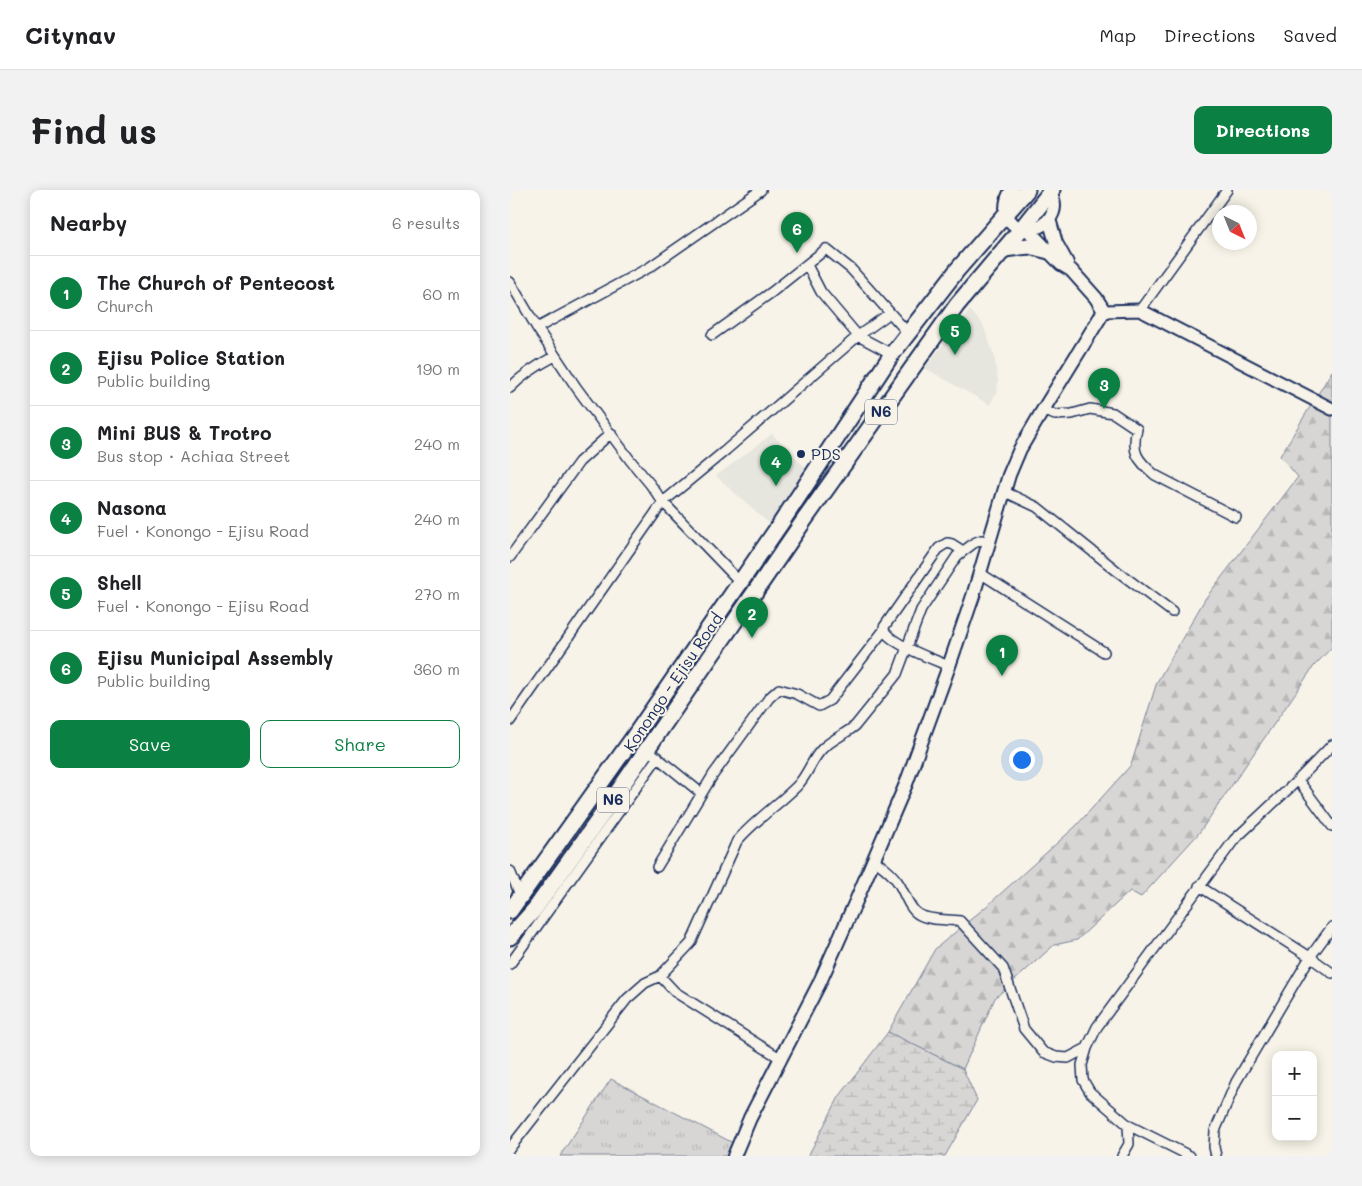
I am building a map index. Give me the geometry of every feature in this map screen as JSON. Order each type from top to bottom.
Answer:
[{"type":"highway","name":"N6","points":[[1007,214],[1027,190]]},
{"type":"highway","name":"Konongo - Ejisu Road","points":[[510,937],[550,888],[653,753],[805,518],[912,366],[957,305],[1004,249],[1025,229],[1050,191]]},
{"type":"highway","name":"Konongo - Ejisu Road","points":[[510,911],[515,888],[633,738],[781,523],[892,354],[970,254],[1007,214]]},
{"type":"highway","points":[[1004,249],[1029,246],[1049,251]]},
{"type":"main road","points":[[1010,191],[1006,203],[1007,214],[1013,222],[1025,229],[1061,264],[1071,270]]},
{"type":"main road","name":"Konongo - Ejisu Road","points":[[1025,229],[1040,227],[1050,219],[1054,206],[1050,191]]},
{"type":"main road","points":[[734,1156],[750,1118],[818,984],[906,784],[949,666],[990,541],[1003,491],[1020,449],[1104,312],[1096,298],[1071,270],[1056,243],[1050,219]]},
{"type":"street","points":[[537,328],[650,268],[761,190]]},
{"type":"street","points":[[1140,310],[1227,190]]},
{"type":"street","points":[[712,335],[826,249],[851,269],[908,333]]},
{"type":"street","points":[[807,265],[821,292],[858,336],[892,354]]},
{"type":"street","points":[[510,282],[555,356],[663,502],[740,582]]},
{"type":"street","points":[[1104,312],[1140,310],[1332,408]]},
{"type":"street","points":[[510,721],[663,502],[734,444],[858,336],[890,313]]},
{"type":"street","points":[[510,388],[538,365],[555,356]]},
{"type":"street","points":[[1043,410],[1055,416],[1090,409],[1113,413],[1127,420],[1137,429],[1134,444],[1137,455],[1155,475],[1236,517]]},
{"type":"street","points":[[510,557],[579,462],[611,433]]},
{"type":"street","points":[[1003,491],[1037,507],[1116,571],[1172,612]]},
{"type":"street","points":[[510,1148],[627,999],[645,983],[660,976],[691,942],[737,841],[798,785],[822,748],[847,733],[863,717],[897,674],[921,610],[952,564],[963,551],[974,543],[981,540],[990,541]]},
{"type":"street","points":[[657,867],[701,793],[769,698],[779,689],[797,694],[819,706],[830,700],[884,630],[884,627],[939,548],[947,543],[963,551]]},
{"type":"street","points":[[980,572],[1104,652]]},
{"type":"street","points":[[884,630],[886,634],[906,648],[949,666]]},
{"type":"street","points":[[1190,1156],[1128,1125],[1090,1092],[1083,1080],[1082,1065],[1087,1048],[1097,1027],[1234,840],[1332,745]]},
{"type":"street","points":[[510,964],[653,753],[701,793]]},
{"type":"street","points":[[1298,780],[1332,826]]},
{"type":"street","points":[[874,860],[891,873],[912,908],[918,914],[960,921],[1003,968],[1024,1030],[1044,1052],[1068,1058],[1087,1048]]},
{"type":"street","points":[[510,871],[515,888]]},
{"type":"street","points":[[1199,886],[1332,973]]},
{"type":"street","points":[[1216,1156],[1214,1147],[1215,1131],[1236,1082],[1310,957],[1332,927]]},
{"type":"street","points":[[660,976],[675,992],[780,1058]]},
{"type":"street","points":[[1122,1156],[1128,1144],[1128,1125]]},
{"type":"shaded area","points":[[970,310],[983,325],[994,355],[998,381],[997,391],[990,405],[925,368]]},
{"type":"shaded area","points":[[772,434],[809,471],[772,526],[716,476]]},
{"type":"green space","points":[[1332,371],[1332,647],[1314,666],[1199,833],[1141,897],[1130,891],[1077,940],[1054,945],[995,998],[963,1069],[888,1032],[935,949],[988,905],[1076,826],[1131,765],[1157,682],[1205,599],[1298,477],[1280,456]]},
{"type":"green space","points":[[888,1032],[963,1069],[977,1100],[945,1156],[808,1156],[839,1097]]},
{"type":"green space","points":[[611,1079],[735,1144],[730,1156],[560,1156]]},
{"type":"place","name":"Ejisu Municipal Assembly","points":[[797,253]]},
{"type":"place","name":"Shell","points":[[955,355]]},
{"type":"place","name":"Mini BUS & Trotro","points":[[1104,409]]},
{"type":"place","name":"PDS","points":[[801,454]]},
{"type":"place","name":"Nasona","points":[[776,486]]},
{"type":"place","name":"Ejisu Police Station","points":[[752,638]]},
{"type":"place","name":"The Church of Pentecost","points":[[1002,676]]}]
